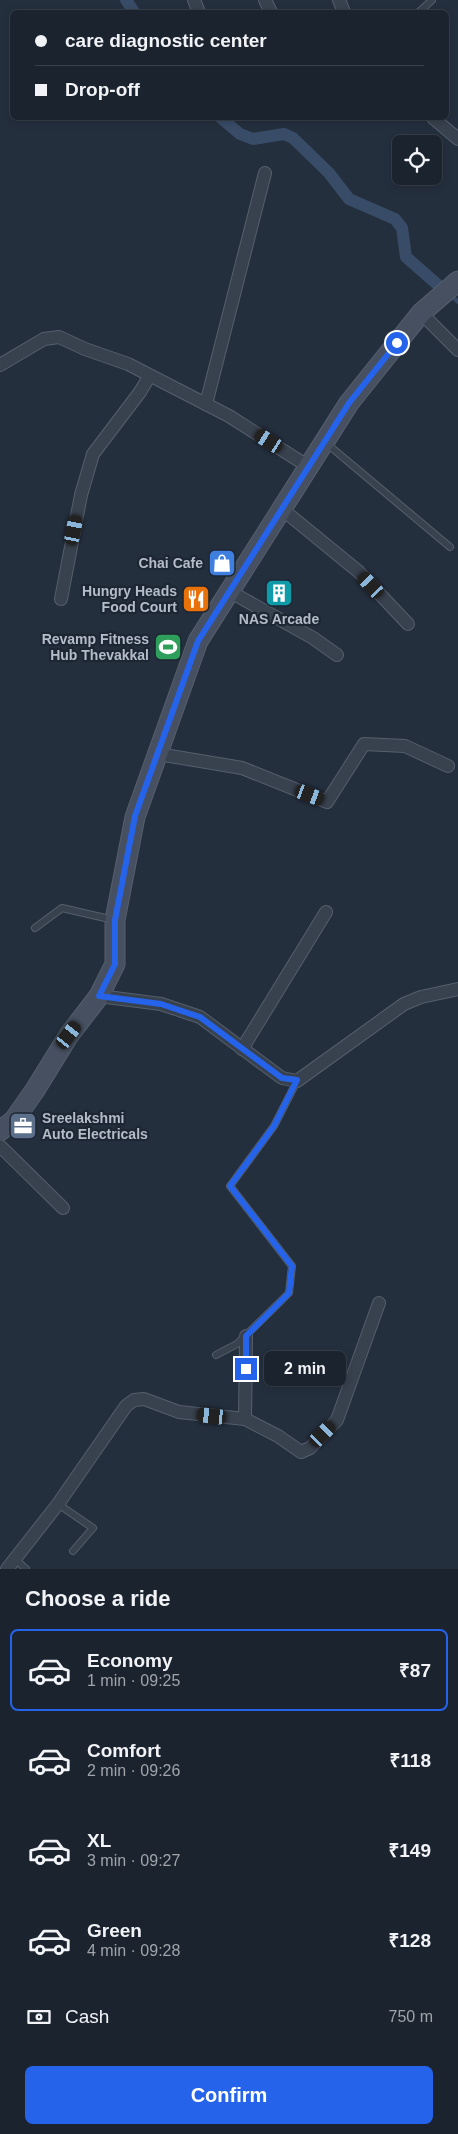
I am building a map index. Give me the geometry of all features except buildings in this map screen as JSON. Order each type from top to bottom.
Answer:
[{"type":"main road","points":[[0,1131],[14,1120],[35,1090],[69,1035],[99,996],[115,964],[115,920],[135,816],[198,641],[349,403],[421,313],[458,281]]},
{"type":"street","points":[[434,120],[458,140]]},
{"type":"street","points":[[206,404],[265,173]]},
{"type":"street","points":[[421,313],[458,350]]},
{"type":"street","points":[[0,364],[44,339],[60,337],[128,364],[149,377],[229,416],[309,467]]},
{"type":"street","points":[[61,599],[81,495],[93,454],[140,392],[149,377]]},
{"type":"street","points":[[282,509],[359,572],[408,624]]},
{"type":"street","points":[[229,591],[313,638],[337,655]]},
{"type":"street","points":[[158,754],[242,768],[327,802],[364,744],[405,746],[448,766]]},
{"type":"street","points":[[242,1049],[326,912]]},
{"type":"street","points":[[99,996],[161,1004],[181,1009],[200,1017],[282,1078],[297,1080],[404,1004],[421,997],[458,989]]},
{"type":"street","points":[[0,1146],[63,1208]]},
{"type":"street","points":[[12,1565],[58,1504],[126,1406],[134,1400],[144,1399],[179,1412],[245,1419],[278,1436],[301,1452],[310,1448],[337,1420],[379,1303]]},
{"type":"street","points":[[245,1419],[246,1336]]},
{"type":"lane","points":[[421,10],[432,0]]},
{"type":"lane","points":[[324,442],[450,547]]},
{"type":"lane","points":[[35,928],[62,908],[115,920]]},
{"type":"lane","points":[[216,1355],[237,1344],[289,1293],[292,1266],[230,1186],[274,1126],[297,1080]]},
{"type":"lane","points":[[58,1504],[92,1528],[73,1551]]},
{"type":"lane","points":[[12,1565],[26,1569]]},
{"type":"waterway","points":[[126,0],[133,10]]},
{"type":"waterway","points":[[223,120],[240,134],[253,139],[284,134],[293,138],[329,173],[349,199],[395,219],[402,228],[406,257],[438,285]]},
{"type":"waterway","points":[[454,298],[458,302]]},
{"type":"place","name":"Chai Cafe","points":[[222,563]]},
{"type":"place","name":"NAS Arcade","points":[[279,593]]},
{"type":"place","name":"Hungry Heads Food Court","points":[[196,599]]},
{"type":"place","name":"Revamp Fitness Hub Thevakkal","points":[[168,647]]},
{"type":"place","name":"Sreelakshmi Auto Electricals","points":[[23,1126]]},
{"type":"route","points":[[246,1369],[246,1336],[289,1293],[292,1266],[230,1186],[274,1126],[297,1080],[282,1078],[268,1069],[200,1017],[181,1009],[161,1004],[99,996],[115,964],[115,920],[135,816],[198,641],[349,403],[397,343]]}]
